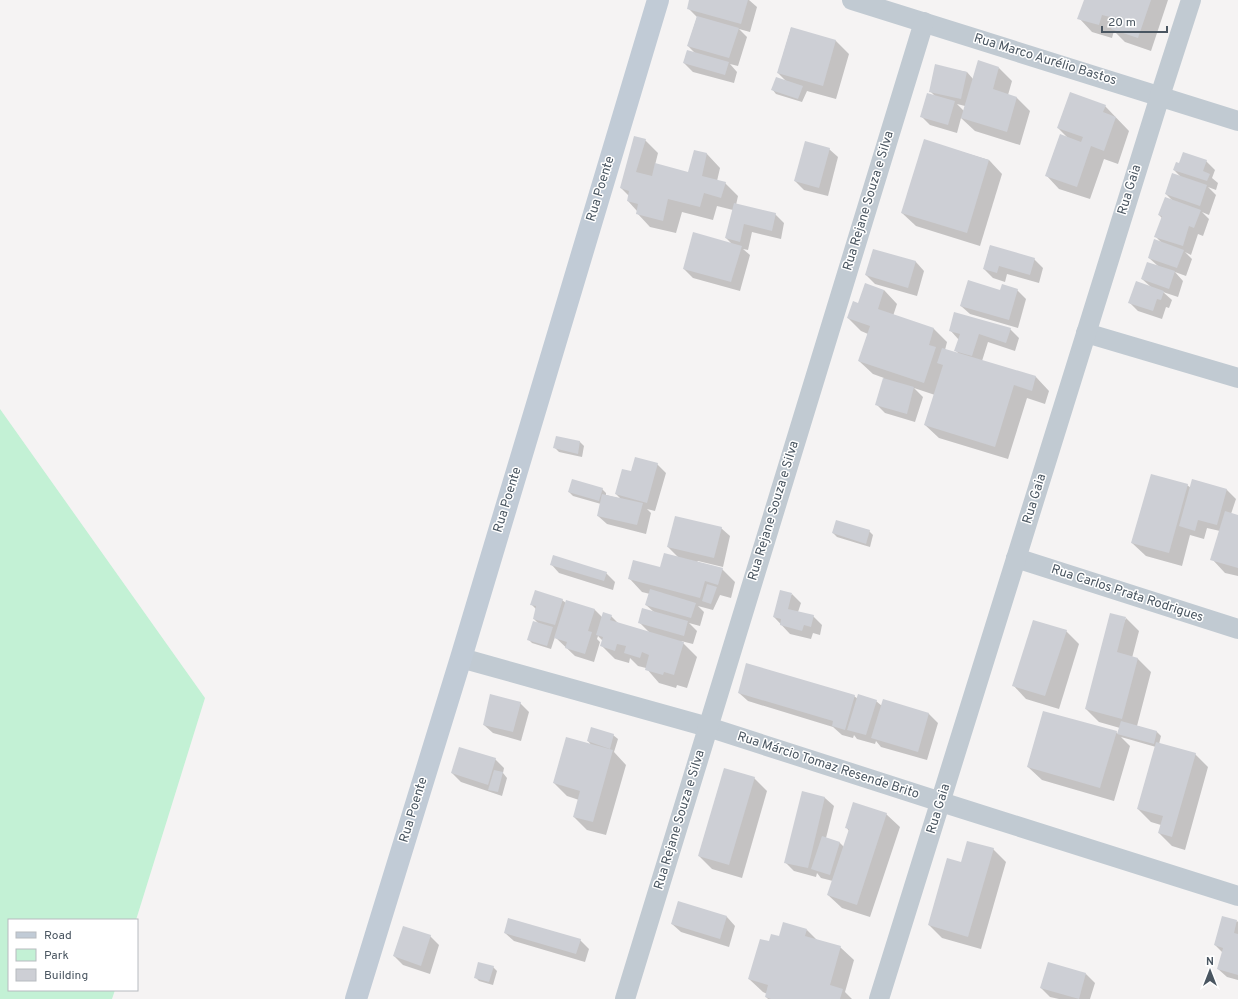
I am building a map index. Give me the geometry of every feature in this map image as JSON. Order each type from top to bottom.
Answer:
[{"type":"street","name":"Rua Poente","points":[[356,999],[461,658],[658,0]]},
{"type":"street","name":"Rua Marco Aurélio Bastos","points":[[852,0],[1238,121]]},
{"type":"street","name":"Rua Gaia","points":[[880,999],[1086,333],[1191,0]]},
{"type":"street","name":"Rua Rejane Souza e Silva","points":[[625,999],[924,22]]},
{"type":"street","points":[[1086,333],[1238,378]]},
{"type":"street","name":"Rua Carlos Prata Rodrigues","points":[[1016,558],[1238,629]]},
{"type":"street","name":"Rua Márcio Tomaz Resende Brito","points":[[461,658],[708,727],[1238,896]]},
{"type":"green space","points":[[0,409],[205,698],[136,919],[8,919],[8,991],[115,991],[112,999],[0,999]]},
{"type":"building","points":[[689,0],[748,0],[741,24],[687,9]]},
{"type":"building","points":[[1084,0],[1151,0],[1138,38],[1111,29],[1114,18],[1102,15],[1099,25],[1077,19]]},
{"type":"building","points":[[697,16],[739,28],[729,58],[687,46]]},
{"type":"building","points":[[791,27],[836,40],[823,86],[777,73]]},
{"type":"building","points":[[687,50],[729,62],[725,75],[683,63]]},
{"type":"building","points":[[978,60],[999,67],[993,89],[1017,97],[1007,132],[961,118]]},
{"type":"building","points":[[935,64],[967,72],[961,99],[929,92]]},
{"type":"building","points":[[776,77],[803,86],[798,99],[771,90]]},
{"type":"building","points":[[1070,92],[1106,105],[1103,112],[1116,117],[1104,151],[1091,146],[1077,187],[1045,176],[1060,134],[1081,142],[1083,137],[1057,128]]},
{"type":"building","points":[[927,93],[955,101],[948,125],[920,117]]},
{"type":"building","points":[[634,136],[646,139],[636,172],[652,176],[655,163],[688,172],[694,150],[707,153],[702,176],[726,182],[721,198],[704,193],[700,207],[668,199],[663,221],[636,214],[638,204],[627,201],[629,191],[620,188]]},
{"type":"building","points":[[924,139],[989,160],[967,233],[901,213]]},
{"type":"building","points":[[805,141],[830,148],[819,188],[794,181]]},
{"type":"building","points":[[1183,152],[1207,160],[1203,171],[1210,174],[1207,181],[1173,170],[1176,162],[1179,163]]},
{"type":"building","points":[[1172,173],[1207,185],[1200,206],[1165,194]]},
{"type":"building","points":[[1165,197],[1201,210],[1194,228],[1189,226],[1183,246],[1154,237],[1162,216],[1158,215]]},
{"type":"building","points":[[734,203],[776,213],[772,231],[744,224],[740,242],[725,238]]},
{"type":"building","points":[[693,232],[742,246],[731,282],[683,269]]},
{"type":"building","points":[[1154,239],[1184,250],[1177,268],[1148,258]]},
{"type":"building","points":[[990,245],[1035,258],[1030,275],[999,266],[997,273],[983,269]]},
{"type":"building","points":[[873,249],[916,261],[908,288],[865,275]]},
{"type":"building","points":[[1147,262],[1175,271],[1169,289],[1141,279]]},
{"type":"building","points":[[968,280],[1000,290],[1002,284],[1018,289],[1009,320],[960,306]]},
{"type":"building","points":[[1136,281],[1164,291],[1161,300],[1157,299],[1153,311],[1128,303]]},
{"type":"building","points":[[865,283],[884,290],[878,309],[934,328],[929,345],[936,347],[924,383],[858,361],[870,326],[847,318],[853,301],[858,303]]},
{"type":"building","points":[[954,312],[1011,328],[1006,343],[979,334],[972,356],[954,351],[960,334],[949,331]]},
{"type":"building","points":[[942,348],[1036,376],[1032,391],[1014,385],[995,447],[924,425],[943,365],[937,363]]},
{"type":"building","points":[[883,378],[914,387],[907,414],[875,405]]},
{"type":"building","points":[[556,436],[580,441],[578,454],[553,448]]},
{"type":"building","points":[[635,457],[658,463],[647,503],[615,494],[622,469],[631,471]]},
{"type":"building","points":[[1151,474],[1188,484],[1169,553],[1131,543]]},
{"type":"building","points":[[572,479],[603,488],[599,501],[568,492]]},
{"type":"building","points":[[1192,479],[1227,489],[1217,525],[1198,520],[1195,531],[1179,526]]},
{"type":"building","points":[[602,494],[643,503],[637,525],[597,516]]},
{"type":"building","points":[[1225,511],[1238,515],[1238,568],[1210,560]]},
{"type":"building","points":[[675,516],[722,527],[714,558],[667,547]]},
{"type":"building","points":[[836,520],[870,530],[866,544],[832,533]]},
{"type":"building","points":[[664,553],[723,568],[718,585],[705,581],[700,598],[628,579],[633,560],[660,567]]},
{"type":"building","points":[[553,555],[607,572],[604,581],[550,565]]},
{"type":"building","points":[[707,584],[717,587],[711,604],[702,601]]},
{"type":"building","points":[[650,589],[696,603],[691,618],[645,605]]},
{"type":"building","points":[[535,590],[563,599],[555,625],[533,619],[536,606],[530,605]]},
{"type":"building","points":[[780,590],[792,593],[788,609],[814,615],[811,627],[804,625],[802,631],[780,625],[781,619],[773,617]]},
{"type":"building","points":[[566,600],[595,609],[588,631],[592,632],[585,654],[565,648],[567,642],[554,638]]},
{"type":"building","points":[[642,608],[688,621],[684,636],[638,623]]},
{"type":"building","points":[[603,612],[612,615],[610,620],[684,642],[674,675],[664,672],[663,675],[645,670],[649,655],[642,652],[640,658],[624,653],[626,646],[617,644],[615,651],[600,646],[603,637],[596,635]]},
{"type":"building","points":[[1110,613],[1126,617],[1117,652],[1138,658],[1122,719],[1085,709]]},
{"type":"building","points":[[1033,620],[1067,630],[1045,696],[1012,686]]},
{"type":"building","points":[[533,621],[553,627],[547,646],[527,640]]},
{"type":"building","points":[[746,663],[855,695],[845,730],[832,726],[833,721],[738,693]]},
{"type":"building","points":[[490,694],[521,702],[513,732],[483,725]]},
{"type":"building","points":[[858,694],[877,700],[866,735],[847,730]]},
{"type":"building","points":[[883,699],[929,713],[918,752],[871,738]]},
{"type":"building","points":[[1043,711],[1117,731],[1100,788],[1027,767]]},
{"type":"building","points":[[1121,721],[1157,731],[1154,744],[1117,734]]},
{"type":"building","points":[[591,727],[614,734],[610,749],[587,741]]},
{"type":"building","points":[[566,737],[613,750],[593,822],[573,817],[580,791],[553,783]]},
{"type":"building","points":[[1156,742],[1196,753],[1172,837],[1158,833],[1163,816],[1137,809]]},
{"type":"building","points":[[459,747],[496,758],[488,785],[451,773]]},
{"type":"building","points":[[724,768],[755,777],[729,865],[698,856]]},
{"type":"building","points":[[494,770],[503,772],[498,792],[488,790]]},
{"type":"building","points":[[802,791],[825,797],[808,868],[784,863]]},
{"type":"building","points":[[853,802],[887,813],[857,905],[827,895],[849,829],[845,828]]},
{"type":"building","points":[[822,836],[840,842],[830,875],[811,869]]},
{"type":"building","points":[[967,841],[994,848],[968,937],[928,925],[947,858],[961,862]]},
{"type":"building","points":[[678,901],[727,916],[720,939],[671,924]]},
{"type":"building","points":[[1222,916],[1237,920],[1234,933],[1238,934],[1238,975],[1217,969],[1223,948],[1214,945]]},
{"type":"building","points":[[508,918],[581,939],[576,954],[504,933]]},
{"type":"building","points":[[783,922],[807,929],[805,936],[841,946],[830,985],[843,989],[840,999],[771,999],[765,997],[768,985],[748,979],[760,939],[769,941],[771,934],[779,936]]},
{"type":"building","points":[[403,926],[431,935],[421,966],[393,956]]},
{"type":"building","points":[[478,962],[494,966],[489,982],[474,978]]},
{"type":"building","points":[[1048,962],[1086,973],[1079,999],[1040,988]]}]
